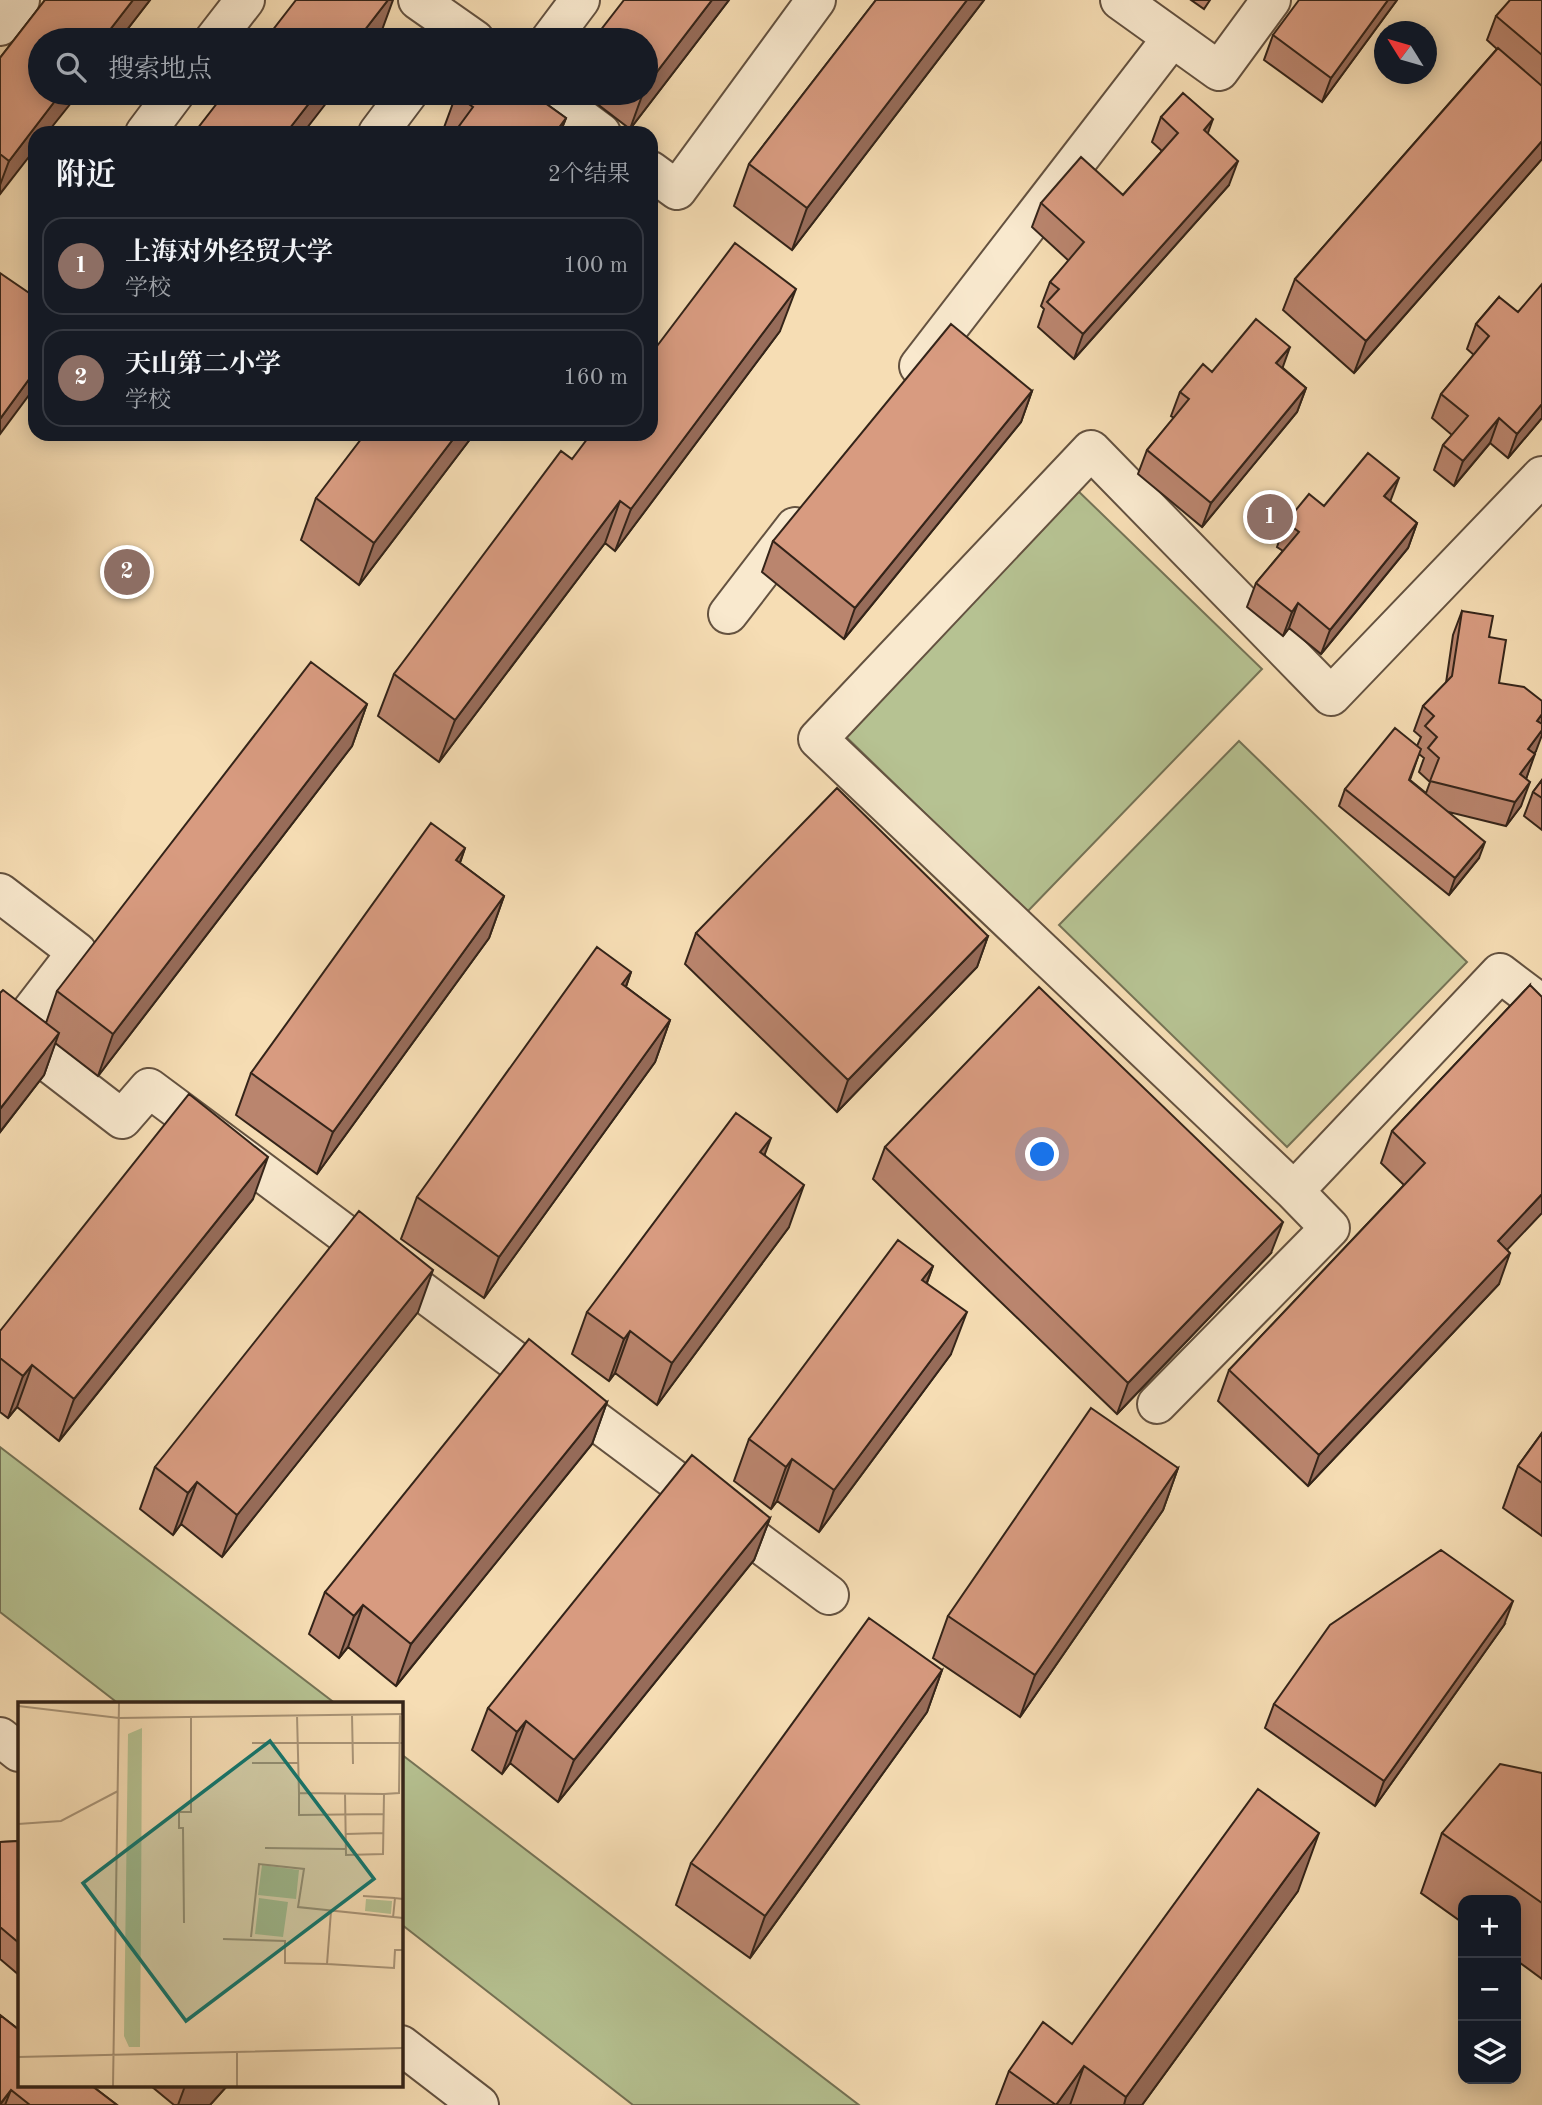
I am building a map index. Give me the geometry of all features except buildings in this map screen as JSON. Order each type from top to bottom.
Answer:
[{"type":"street","points":[[0,26],[20,0]]},
{"type":"street","points":[[224,28],[245,0]]},
{"type":"street","points":[[418,0],[451,28]]},
{"type":"street","points":[[559,28],[580,0]]},
{"type":"street","points":[[658,175],[677,190],[816,0]]},
{"type":"street","points":[[1120,0],[1219,71],[1271,0]]},
{"type":"street","points":[[899,393],[1172,38]]},
{"type":"street","points":[[150,126],[166,105]]},
{"type":"street","points":[[383,126],[399,105]]},
{"type":"street","points":[[563,105],[592,126]]},
{"type":"street","points":[[950,327],[980,352]]},
{"type":"street","points":[[1157,1404],[1330,1228],[818,739],[1091,450],[1331,696],[1541,478]]},
{"type":"street","points":[[728,614],[813,503]]},
{"type":"street","points":[[0,893],[77,951],[13,1035],[122,1119],[149,1088],[829,1595]]},
{"type":"street","points":[[1294,1191],[1500,973],[1542,1004]]},
{"type":"street","points":[[0,1737],[18,1751]]},
{"type":"street","points":[[402,2046],[479,2105]]},
{"type":"green space","points":[[1073,486],[1262,669],[1027,912],[838,729]]},
{"type":"green space","points":[[1239,741],[1467,962],[1287,1147],[1059,925]]},
{"type":"green space","points":[[0,1447],[333,1702],[116,1702],[0,1612]]},
{"type":"green space","points":[[402,1755],[859,2105],[633,2105],[402,1925]]},
{"type":"place","name":"上海对外经贸大学","points":[[1270,517]]},
{"type":"place","name":"天山第二小学","points":[[127,572]]}]
